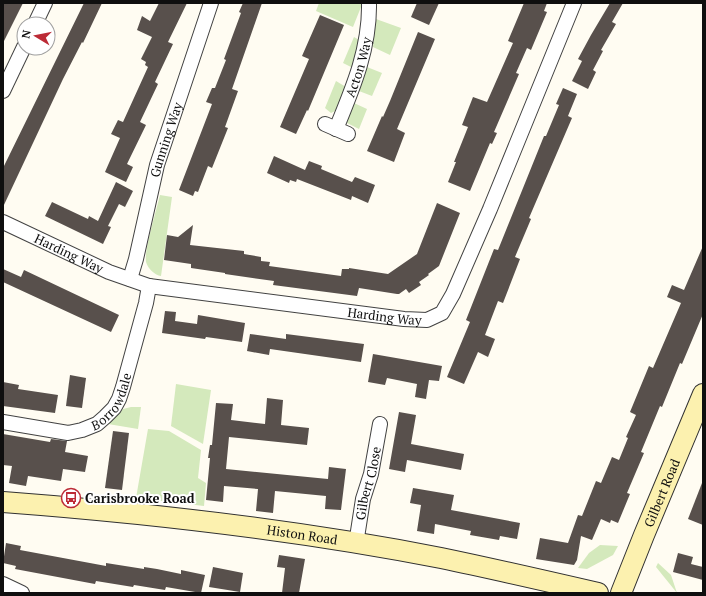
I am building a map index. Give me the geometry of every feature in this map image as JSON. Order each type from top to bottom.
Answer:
[{"type":"main road","name":"Gilbert Road","points":[[621,593],[703,394]]},
{"type":"main road","name":"Histon Road","points":[[3,502],[132,514],[232,526],[356,544],[440,558],[598,593]]},
{"type":"street","points":[[39,16],[45,3]]},
{"type":"street","name":"Gunning Way","points":[[130,279],[136,259],[157,165],[210,3]]},
{"type":"street","name":"Acton Way","points":[[336,129],[354,88],[362,61],[367,38],[368,3]]},
{"type":"street","name":"Harding Way","points":[[3,222],[108,272],[149,286],[404,319],[427,320],[442,313],[453,294],[490,210],[574,3]]},
{"type":"street","points":[[3,92],[20,56]]},
{"type":"street","name":"Borrowdale","points":[[3,422],[68,433],[82,430],[97,424],[106,417],[114,408],[123,387],[146,303],[149,286]]},
{"type":"street","name":"Gilbert Close","points":[[356,544],[363,499],[371,474],[380,424]]},
{"type":"street","points":[[3,584],[22,593]]},
{"type":"green space","points":[[319,3],[361,3],[361,7],[353,27],[316,11]]},
{"type":"green space","points":[[376,19],[401,28],[390,55],[373,47]]},
{"type":"green space","points":[[354,37],[361,41],[353,68],[343,63]]},
{"type":"green space","points":[[367,67],[382,73],[372,96],[359,91]]},
{"type":"green space","points":[[336,81],[346,87],[337,110],[331,113],[325,108]]},
{"type":"green space","points":[[354,103],[367,109],[359,129],[345,122]]},
{"type":"green space","points":[[160,195],[172,197],[161,276],[152,271],[146,262],[149,239]]},
{"type":"green space","points":[[176,384],[211,390],[203,444],[171,426]]},
{"type":"green space","points":[[141,407],[138,429],[108,424],[123,409]]},
{"type":"green space","points":[[148,429],[169,431],[201,450],[198,478],[206,483],[204,506],[136,498]]},
{"type":"green space","points":[[600,545],[618,546],[613,555],[587,569],[578,568],[589,553]]},
{"type":"green space","points":[[658,563],[671,575],[677,593],[656,567]]},
{"type":"building","points":[[3,3],[23,3],[16,16],[3,43]]},
{"type":"building","points":[[84,3],[102,3],[83,43],[82,42],[63,79],[3,207],[3,168]]},
{"type":"building","points":[[159,3],[187,3],[168,42],[173,44],[155,82],[158,84],[140,122],[146,125],[127,164],[133,167],[126,182],[105,172],[120,138],[111,134],[118,120],[123,122],[148,67],[145,65],[146,62],[141,59],[152,37],[137,30],[142,16],[150,21]]},
{"type":"building","points":[[243,3],[262,3],[232,89],[238,91],[225,127],[228,128],[212,168],[208,166],[198,192],[195,191],[193,196],[179,190],[212,104],[206,102],[212,88],[215,88],[226,60],[224,59],[241,13],[239,12]]},
{"type":"building","points":[[417,3],[439,3],[429,25],[411,17]]},
{"type":"building","points":[[524,3],[547,3],[544,11],[547,12],[531,50],[527,48],[516,73],[519,74],[494,132],[497,133],[492,144],[490,143],[470,191],[448,182],[468,127],[462,125],[473,97],[487,102],[513,43],[508,41]]},
{"type":"building","points":[[610,3],[623,3],[612,22],[616,24],[601,50],[603,51],[593,70],[596,72],[588,89],[572,81],[582,61],[578,59]]},
{"type":"building","points":[[320,15],[344,25],[308,111],[307,110],[296,134],[280,127],[309,59],[302,56]]},
{"type":"building","points":[[418,32],[435,39],[397,129],[405,133],[394,162],[367,151],[390,101]]},
{"type":"building","points":[[563,88],[577,94],[568,116],[572,118],[529,218],[531,219],[515,257],[520,259],[503,303],[498,301],[485,335],[495,339],[488,357],[478,352],[464,384],[447,377],[470,322],[466,320],[494,249],[498,250],[544,136],[546,136],[559,105],[556,104]]},
{"type":"building","points":[[274,156],[305,170],[309,161],[322,166],[321,169],[352,182],[355,177],[375,185],[368,203],[352,196],[351,200],[297,179],[296,182],[290,180],[289,183],[267,173]]},
{"type":"building","points":[[116,182],[133,191],[125,207],[119,204],[108,226],[111,227],[103,244],[45,216],[52,202],[88,219],[89,216],[98,221]]},
{"type":"building","points":[[437,203],[460,213],[439,266],[419,282],[421,285],[409,293],[406,289],[397,294],[359,288],[357,296],[273,285],[274,281],[191,268],[191,264],[164,260],[167,235],[178,237],[193,225],[190,245],[244,251],[244,254],[261,257],[261,261],[270,262],[269,266],[341,276],[342,269],[349,268],[388,274],[417,254]]},
{"type":"building","points":[[703,246],[703,314],[682,364],[680,363],[662,407],[660,406],[641,452],[644,453],[627,493],[630,494],[618,523],[611,520],[610,523],[601,519],[592,540],[581,536],[577,560],[574,565],[536,559],[540,538],[568,543],[578,515],[582,516],[596,481],[601,483],[612,457],[619,460],[628,438],[626,437],[636,415],[630,412],[649,366],[653,368],[681,303],[667,297],[672,285],[684,290]]},
{"type":"building","points":[[3,269],[21,277],[24,270],[119,315],[111,332],[3,282]]},
{"type":"building","points":[[165,311],[176,312],[175,321],[197,324],[198,315],[245,323],[242,342],[162,333]]},
{"type":"building","points":[[250,334],[286,339],[286,334],[364,344],[361,362],[270,349],[269,355],[247,351]]},
{"type":"building","points":[[373,354],[442,366],[439,381],[429,380],[426,399],[415,397],[417,384],[387,378],[385,385],[368,382]]},
{"type":"building","points":[[70,375],[86,378],[82,408],[66,406]]},
{"type":"building","points":[[3,382],[19,385],[18,389],[58,395],[55,413],[3,406]]},
{"type":"building","points":[[267,398],[283,400],[281,425],[309,428],[307,445],[229,437],[226,469],[328,479],[329,467],[346,469],[341,510],[325,509],[326,496],[275,491],[273,513],[256,511],[258,489],[224,486],[223,502],[206,500],[210,458],[208,458],[210,445],[212,445],[216,403],[233,404],[231,420],[265,424]]},
{"type":"building","points":[[399,412],[416,415],[411,444],[464,454],[461,470],[407,460],[405,472],[389,469]]},
{"type":"building","points":[[113,431],[129,433],[122,490],[105,488]]},
{"type":"building","points":[[3,434],[50,442],[51,439],[67,441],[65,452],[88,456],[85,472],[63,469],[61,481],[28,476],[26,486],[9,483],[12,466],[3,465]]},
{"type":"building","points":[[703,483],[703,525],[688,519]]},
{"type":"building","points":[[413,488],[454,495],[451,510],[520,523],[517,539],[500,536],[499,540],[470,535],[471,531],[435,524],[434,534],[417,531],[421,505],[410,503]]},
{"type":"building","points":[[6,543],[21,546],[20,550],[106,566],[106,563],[144,569],[144,567],[181,574],[181,570],[205,575],[201,593],[166,587],[165,590],[96,581],[95,584],[15,569],[16,566],[3,563]]},
{"type":"building","points":[[678,553],[693,557],[691,564],[703,567],[703,580],[673,572]]},
{"type":"building","points":[[279,555],[305,559],[299,593],[282,593],[285,568],[277,567]]},
{"type":"building","points":[[213,567],[243,573],[240,592],[209,587]]},
{"type":"place","name":"Carisbrooke Road","points":[[71,498]]}]
